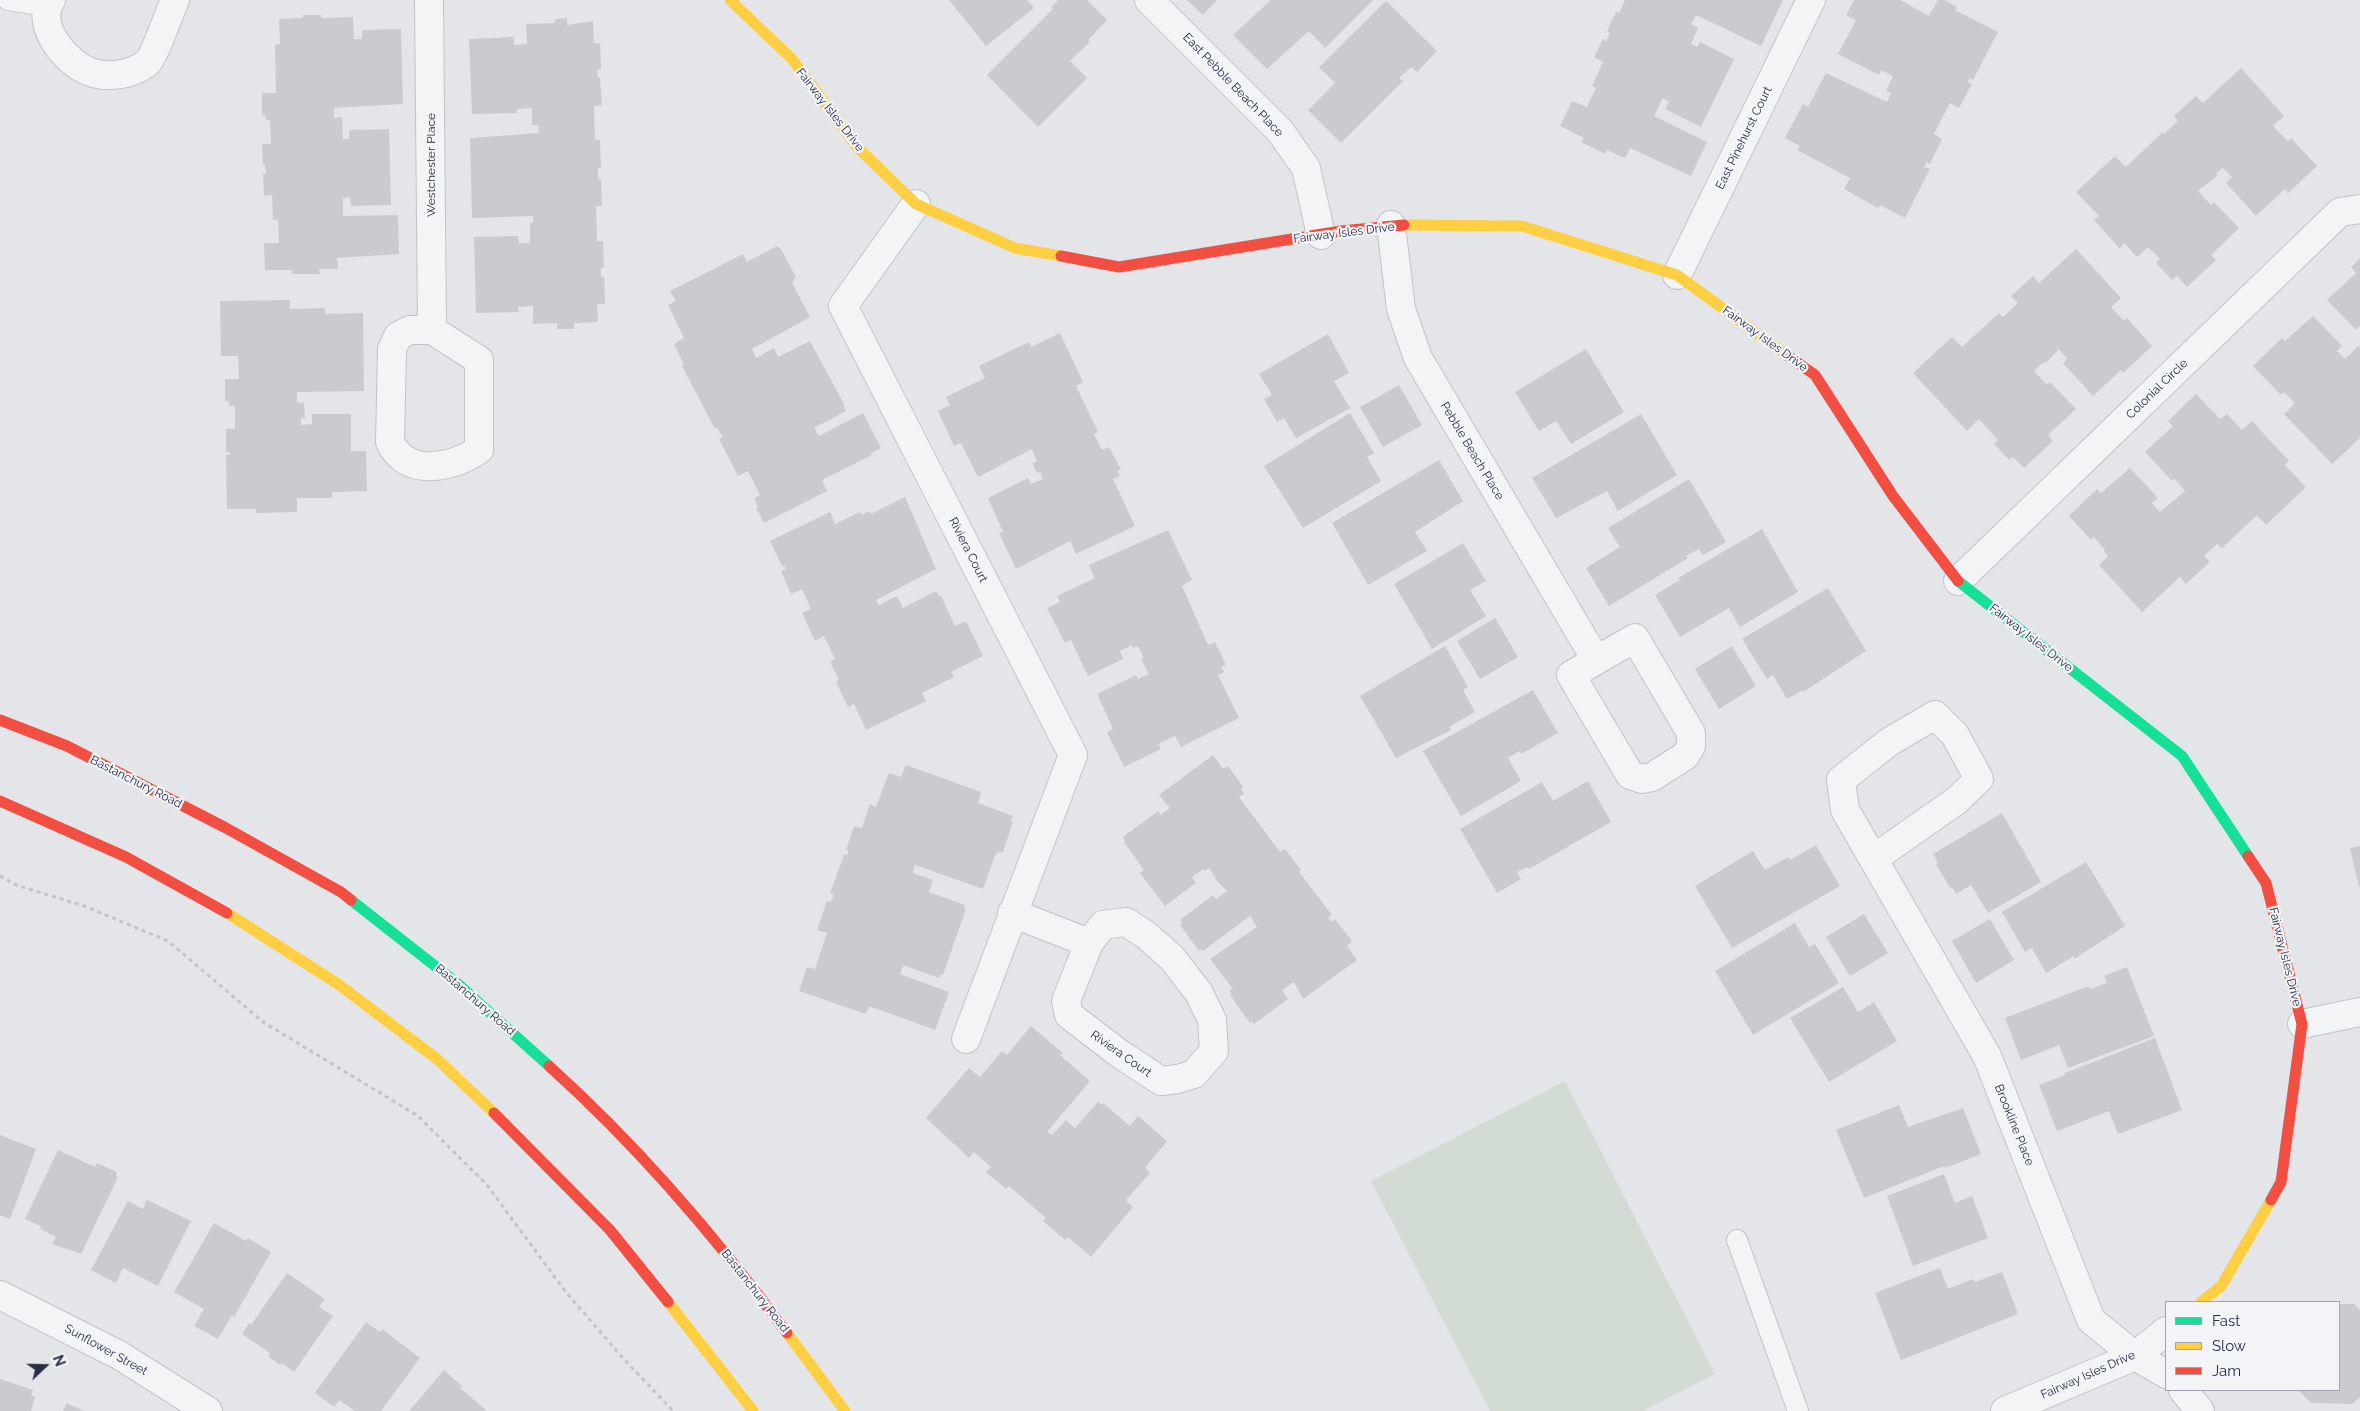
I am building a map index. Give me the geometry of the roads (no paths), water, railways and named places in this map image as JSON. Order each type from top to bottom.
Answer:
[{"type":"street","points":[[49,3],[48,30],[64,56],[93,73],[125,74],[149,62],[175,0]]},
{"type":"street","name":"Westchester Place","points":[[429,0],[432,330]]},
{"type":"street","name":"Fairway Isles Drive","points":[[730,0],[792,59],[858,148],[916,204],[1015,248],[1119,267],[1391,225],[1522,226],[1677,275],[1815,375],[1893,496],[1958,581],[2182,756],[2266,883],[2302,1024],[2281,1182],[2221,1286],[2202,1301]]},
{"type":"street","name":"East Pebble Beach Place","points":[[1149,0],[1280,131],[1306,168],[1321,235]]},
{"type":"street","name":"East Pinehurst Court","points":[[1677,275],[1811,0]]},
{"type":"street","name":"Riviera Court","points":[[916,204],[843,306],[1073,754],[966,1039]]},
{"type":"street","name":"Colonial Circle","points":[[1958,581],[2340,212],[2360,209]]},
{"type":"street","name":"Pebble Beach Place","points":[[1391,225],[1401,309],[1418,358],[1596,660]]},
{"type":"street","points":[[410,330],[432,330],[479,360],[479,450],[464,460],[428,466],[410,462],[396,454],[390,442],[392,349],[398,336],[410,330]]},
{"type":"street","points":[[1635,638],[1691,733],[1692,746],[1685,756],[1652,777],[1642,779],[1630,775],[1571,675],[1596,660],[1635,638]]},
{"type":"street","name":"Brookline Place","points":[[1873,859],[1956,801],[1978,779],[1955,735],[1935,715],[1889,742],[1841,780],[1845,810],[1873,859],[1987,1056],[2092,1320],[2134,1356],[2165,1373]]},
{"type":"street","name":"Bastanchury Road","points":[[0,720],[66,746],[226,828],[341,892],[458,984],[577,1091],[662,1177],[743,1273],[845,1411]]},
{"type":"street","points":[[0,801],[126,857],[240,920],[338,984],[437,1058],[518,1136],[610,1230],[684,1321],[752,1411]]},
{"type":"street","points":[[1012,914],[1088,943]]},
{"type":"street","name":"Riviera Court","points":[[1126,922],[1146,935],[1172,958],[1199,993],[1212,1020],[1214,1051],[1194,1074],[1178,1079],[1161,1081],[1120,1054],[1069,1015],[1066,1001],[1088,943],[1103,924],[1126,922]]},
{"type":"street","points":[[2302,1024],[2360,1012]]},
{"type":"street","name":"Sunflower Street","points":[[0,1295],[119,1355],[208,1411]]},
{"type":"street","name":"Fairway Isles Drive","points":[[2005,1411],[2134,1356],[2165,1332]]},
{"type":"street","points":[[2184,1391],[2200,1411]]},
{"type":"lane","points":[[8,0],[49,3]]},
{"type":"lane","points":[[1737,1240],[1798,1411]]}]
